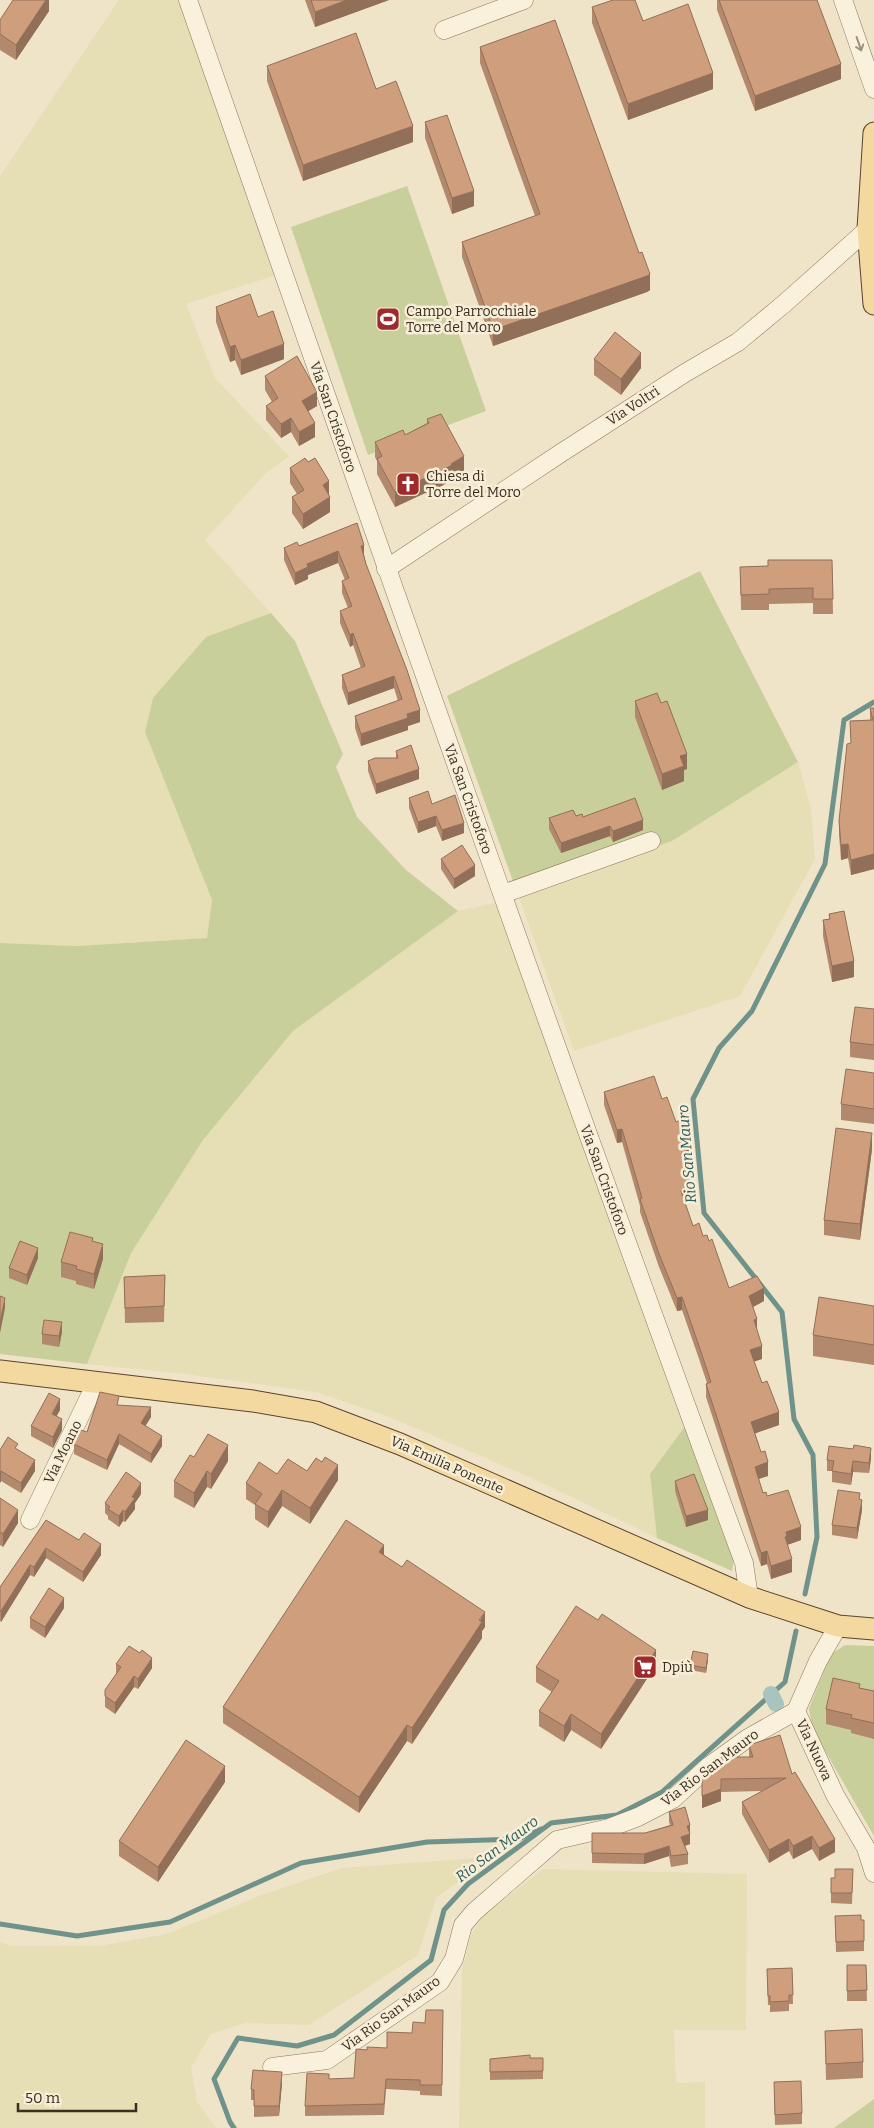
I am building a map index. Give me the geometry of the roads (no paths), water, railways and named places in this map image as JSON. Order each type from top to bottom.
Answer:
[{"type":"main road","points":[[874,133],[868,229],[874,304]]},
{"type":"main road","name":"Via Emilia Ponente","points":[[0,1370],[253,1402],[316,1412],[400,1444],[749,1597],[838,1626],[874,1630]]},
{"type":"street","name":"Via San Cristoforo","points":[[188,0],[386,569],[621,1228],[744,1563],[749,1597]]},
{"type":"street","points":[[444,30],[524,0]]},
{"type":"street","points":[[843,0],[874,89]]},
{"type":"street","name":"Via Voltri","points":[[386,569],[602,426],[738,342],[868,229]]},
{"type":"street","points":[[503,894],[651,841]]},
{"type":"street","name":"Via Moano","points":[[30,1520],[96,1383]]},
{"type":"street","name":"Via Nuova","points":[[838,1626],[818,1661],[796,1710],[835,1795],[866,1848],[874,1873]]},
{"type":"street","name":"Via Rio San Mauro","points":[[272,2067],[327,2060],[440,1982],[454,1959],[463,1926],[474,1912],[557,1840],[609,1828],[638,1817],[673,1799],[709,1766],[748,1738],[796,1710]]},
{"type":"waterway","name":"Rio San Mauro","points":[[805,1594],[817,1537],[813,1455],[794,1419],[782,1312],[704,1213],[693,1099],[719,1048],[752,1011],[825,864],[844,720],[874,702]]},
{"type":"waterway","name":"Rio San Mauro","points":[[234,2128],[214,2079],[238,2038],[297,2046],[334,2035],[431,1960],[444,1910],[468,1884],[551,1823],[617,1815],[662,1792],[785,1682],[796,1631]]},
{"type":"waterway","points":[[771,1694],[776,1704]]},
{"type":"waterway","points":[[0,1924],[77,1936],[170,1922],[301,1863],[427,1842],[519,1839],[541,1829]]},
{"type":"place","name":"Campo Parrocchiale Torre del Moro","points":[[388,319]]},
{"type":"place","name":"Chiesa di Torre del Moro","points":[[408,484]]},
{"type":"place","name":"Dpiù","points":[[645,1667]]}]
